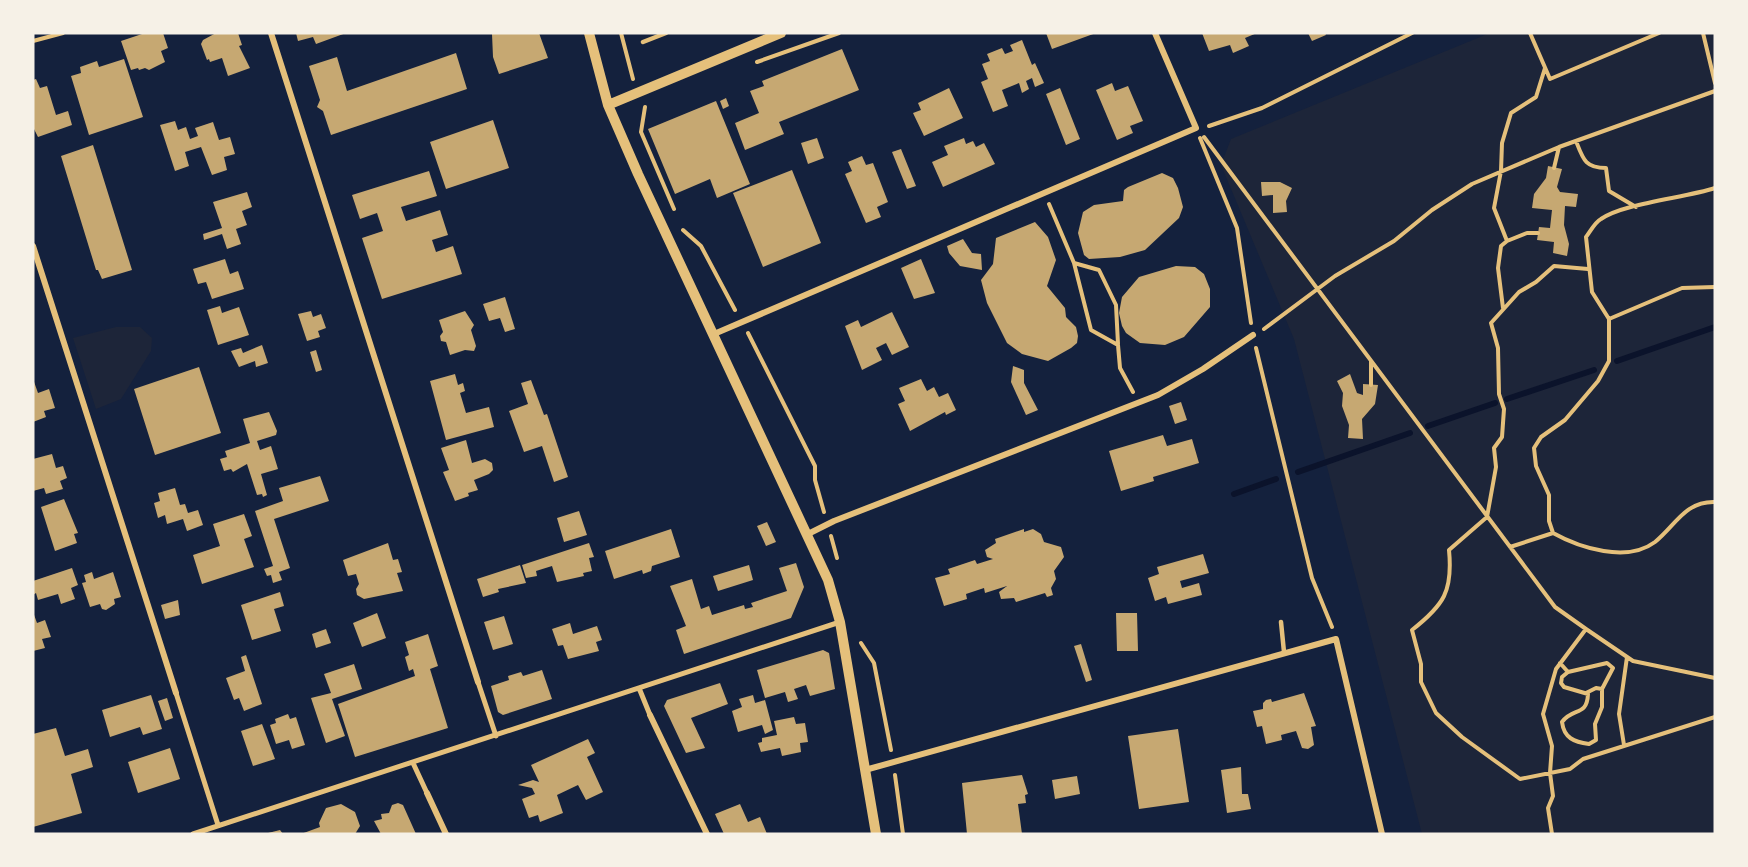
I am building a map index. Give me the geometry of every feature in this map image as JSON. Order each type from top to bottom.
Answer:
[{"type":"street","points":[[271,33],[496,736]]},
{"type":"street","points":[[589,33],[608,105],[828,580],[840,622],[876,834]]},
{"type":"street","points":[[608,105],[781,33]]},
{"type":"street","points":[[714,334],[1196,128],[1155,33]]},
{"type":"street","points":[[33,246],[218,825]]},
{"type":"street","points":[[808,534],[828,524],[1158,395],[1253,336]]},
{"type":"street","points":[[193,834],[840,622]]},
{"type":"street","points":[[865,770],[1336,639],[1382,834]]},
{"type":"street","points":[[639,688],[707,834]]},
{"type":"street","points":[[413,763],[446,834]]},
{"type":"lane","points":[[643,42],[666,33]]},
{"type":"lane","points":[[1281,622],[1284,652]]},
{"type":"path","points":[[34,42],[63,33]]},
{"type":"path","points":[[621,33],[633,79]]},
{"type":"path","points":[[751,64],[839,33]]},
{"type":"path","points":[[1196,128],[1209,126],[1262,108],[1412,33]]},
{"type":"path","points":[[1530,33],[1550,79],[1659,33]]},
{"type":"path","points":[[1703,33],[1715,83]]},
{"type":"path","points":[[1507,241],[1494,208],[1501,171],[1502,143],[1512,113],[1536,97],[1545,68]]},
{"type":"path","points":[[1253,336],[1335,276],[1394,241],[1440,205],[1473,184],[1559,147],[1715,92]]},
{"type":"path","points":[[651,104],[644,108],[641,132],[683,230],[701,246],[741,322],[761,354],[815,466],[815,480],[839,566]]},
{"type":"path","points":[[1196,128],[1223,160],[1555,607],[1633,661],[1715,678]]},
{"type":"path","points":[[1196,128],[1237,228],[1253,336],[1312,578],[1336,639]]},
{"type":"path","points":[[1576,141],[1585,163],[1593,168],[1606,168],[1609,191],[1636,207]]},
{"type":"path","points":[[1554,168],[1559,147]]},
{"type":"path","points":[[1553,532],[1549,521],[1549,495],[1536,466],[1534,448],[1541,437],[1565,420],[1598,381],[1609,361],[1609,319],[1592,292],[1586,237],[1600,219],[1636,207],[1690,196],[1715,188]]},
{"type":"path","points":[[1044,193],[1074,263],[1091,330],[1118,345]]},
{"type":"path","points":[[1503,309],[1498,268],[1501,246],[1527,233],[1538,232]]},
{"type":"path","points":[[1074,263],[1099,270],[1116,305],[1120,368],[1138,403]]},
{"type":"path","points":[[1588,269],[1554,266],[1536,282],[1519,292],[1491,323],[1498,348],[1499,394],[1504,409],[1502,437],[1494,447],[1496,467],[1487,517],[1449,550],[1452,573],[1447,594],[1432,615],[1412,630],[1421,664],[1421,682],[1436,712],[1462,737],[1520,779],[1570,768],[1583,759],[1623,745],[1700,724],[1715,717]]},
{"type":"path","points":[[1609,319],[1682,288],[1715,287]]},
{"type":"path","points":[[1371,360],[1371,385]]},
{"type":"path","points":[[1510,547],[1553,532],[1593,549],[1619,552],[1638,551],[1655,542],[1689,508],[1705,501],[1715,502]]},
{"type":"path","points":[[1552,834],[1548,808],[1553,796],[1550,773],[1552,746],[1543,714],[1556,669],[1586,629]]},
{"type":"path","points":[[859,640],[874,663],[893,763],[903,834]]},
{"type":"path","points":[[1623,745],[1619,714],[1627,657]]},
{"type":"path","points":[[1560,663],[1568,672]]},
{"type":"path","points":[[1586,693],[1587,704],[1584,709],[1568,714],[1562,722],[1563,732],[1568,738],[1589,744],[1596,740],[1595,724],[1602,707],[1602,689],[1613,668],[1607,663],[1568,672],[1562,677],[1561,683],[1564,687],[1586,693],[1596,688],[1602,689]]},
{"type":"shaded area","points":[[1490,33],[1715,33],[1715,834],[1422,834],[1294,339],[1221,165],[1231,139]]},
{"type":"shaded area","points":[[116,327],[140,327],[152,338],[151,351],[121,399],[96,409],[73,338]]},
{"type":"building","points":[[145,33],[163,33],[168,48],[161,51],[165,62],[149,70],[138,68],[131,70],[121,41]]},
{"type":"building","points":[[216,33],[238,33],[242,45],[239,46],[250,68],[228,76],[222,58],[210,62],[209,59],[207,60],[201,44],[203,40]]},
{"type":"building","points":[[296,33],[346,33],[316,44],[313,37],[298,41]]},
{"type":"building","points":[[539,33],[548,58],[499,74],[493,57],[492,34]]},
{"type":"building","points":[[1046,33],[1096,33],[1052,49]]},
{"type":"building","points":[[1202,33],[1257,33],[1245,38],[1249,46],[1233,53],[1230,45],[1209,51]]},
{"type":"building","points":[[1308,33],[1325,33],[1326,35],[1312,41]]},
{"type":"building","points":[[1022,40],[1032,65],[1035,63],[1044,83],[1035,87],[1032,78],[1026,81],[1029,89],[1022,93],[1019,83],[1002,90],[1008,106],[993,112],[981,82],[988,79],[982,64],[990,61],[987,54],[1002,48],[1005,54],[1013,51],[1010,45]]},
{"type":"building","points":[[842,49],[859,90],[779,122],[784,134],[745,150],[735,123],[759,113],[750,91],[764,86],[762,81]]},
{"type":"building","points":[[456,53],[467,89],[331,135],[323,111],[317,107],[320,100],[309,66],[337,57],[347,91]]},
{"type":"building","points":[[124,59],[143,117],[89,135],[71,76],[81,73],[80,67],[97,61],[99,67]]},
{"type":"building","points":[[36,79],[40,88],[47,86],[56,115],[68,111],[72,125],[38,137],[33,127],[33,80]]},
{"type":"building","points":[[1112,83],[1115,91],[1128,86],[1143,121],[1130,126],[1133,133],[1117,140],[1096,90]]},
{"type":"building","points":[[949,88],[963,118],[924,136],[913,113],[921,110],[918,103]]},
{"type":"building","points":[[1060,88],[1080,139],[1066,145],[1046,94]]},
{"type":"building","points":[[726,98],[729,106],[723,109],[720,101]]},
{"type":"building","points":[[716,101],[750,184],[717,198],[710,179],[675,194],[648,129]]},
{"type":"building","points":[[493,120],[509,168],[446,189],[430,142]]},
{"type":"building","points":[[175,121],[178,130],[186,127],[190,139],[198,136],[195,128],[213,122],[219,140],[230,137],[235,154],[224,157],[227,170],[212,175],[201,147],[185,152],[189,166],[175,171],[160,125]]},
{"type":"building","points":[[817,138],[824,158],[808,164],[801,143]]},
{"type":"building","points":[[964,138],[966,144],[973,141],[976,147],[984,143],[995,164],[943,187],[932,162],[948,155],[944,146]]},
{"type":"building","points":[[93,145],[132,270],[102,279],[96,270],[61,156]]},
{"type":"building","points":[[901,149],[916,186],[907,189],[892,152]]},
{"type":"building","points":[[862,156],[866,165],[873,163],[888,202],[877,207],[881,217],[866,223],[845,174],[852,171],[848,162]]},
{"type":"building","points":[[1548,166],[1562,169],[1557,187],[1560,192],[1578,194],[1576,207],[1565,206],[1564,225],[1569,244],[1567,256],[1553,253],[1554,242],[1537,240],[1539,227],[1550,228],[1552,210],[1532,208],[1534,194],[1546,178]]},
{"type":"building","points":[[792,170],[821,243],[763,267],[733,193]]},
{"type":"building","points":[[429,171],[437,196],[401,207],[406,221],[440,210],[448,235],[432,240],[436,252],[453,246],[462,274],[382,299],[362,238],[383,231],[377,213],[360,219],[352,195]]},
{"type":"building","points":[[1162,173],[1173,178],[1178,188],[1183,207],[1179,218],[1145,250],[1120,257],[1089,259],[1084,255],[1078,233],[1083,212],[1094,205],[1123,201],[1124,190],[1128,187]]},
{"type":"building","points":[[1261,182],[1280,182],[1292,188],[1286,201],[1287,212],[1273,213],[1273,195],[1262,196]]},
{"type":"building","points":[[247,192],[252,207],[242,211],[247,225],[236,229],[241,244],[227,249],[222,234],[204,240],[203,234],[222,228],[213,202]]},
{"type":"building","points":[[1035,222],[1048,237],[1056,260],[1047,286],[1065,308],[1066,317],[1076,327],[1078,336],[1077,343],[1071,348],[1048,361],[1022,354],[1007,343],[987,303],[981,280],[993,264],[996,238]]},
{"type":"building","points":[[963,239],[972,253],[981,254],[982,270],[960,266],[949,253],[947,246]]},
{"type":"building","points":[[225,259],[230,274],[238,271],[244,289],[212,299],[206,282],[198,284],[193,269]]},
{"type":"building","points":[[921,259],[935,293],[914,299],[901,268]]},
{"type":"building","points":[[1176,266],[1195,267],[1204,274],[1210,289],[1210,307],[1184,337],[1165,345],[1140,343],[1126,333],[1122,326],[1119,313],[1122,297],[1139,277]]},
{"type":"building","points":[[505,297],[515,329],[505,332],[500,318],[489,321],[483,304]]},
{"type":"building","points":[[220,306],[222,313],[239,307],[249,335],[218,345],[207,310]]},
{"type":"building","points":[[311,311],[313,317],[321,314],[326,328],[318,331],[320,337],[307,341],[298,314]]},
{"type":"building","points":[[465,311],[474,325],[471,330],[476,346],[474,351],[465,350],[450,355],[446,342],[441,341],[440,336],[443,332],[439,320]]},
{"type":"building","points":[[892,312],[909,347],[892,355],[886,343],[876,348],[882,360],[862,370],[845,326],[858,320],[861,327]]},
{"type":"building","points":[[262,345],[268,363],[256,367],[255,361],[239,367],[231,351],[241,348],[243,353]]},
{"type":"building","points":[[316,350],[322,370],[316,372],[310,352]]},
{"type":"building","points":[[1013,366],[1024,370],[1024,383],[1038,410],[1026,415],[1011,382]]},
{"type":"building","points":[[199,367],[221,433],[155,455],[134,389]]},
{"type":"building","points":[[455,374],[458,385],[463,383],[465,391],[460,393],[466,413],[489,407],[494,427],[446,440],[430,381]]},
{"type":"building","points":[[1350,374],[1357,393],[1363,395],[1363,384],[1378,385],[1375,404],[1362,419],[1363,439],[1348,438],[1349,425],[1342,406],[1343,393],[1337,381]]},
{"type":"building","points":[[33,379],[38,393],[49,389],[55,408],[44,411],[46,417],[33,422]]},
{"type":"building","points":[[921,379],[927,391],[934,387],[939,397],[948,393],[956,410],[946,415],[945,412],[910,431],[898,404],[905,401],[899,388]]},
{"type":"building","points":[[531,380],[544,415],[547,414],[568,477],[554,482],[542,446],[524,452],[509,411],[528,404],[521,383]]},
{"type":"building","points":[[1181,402],[1187,420],[1175,424],[1169,406]]},
{"type":"building","points":[[269,412],[277,431],[276,435],[257,441],[260,450],[271,446],[278,469],[261,474],[267,495],[263,497],[262,494],[257,495],[247,464],[233,472],[231,469],[224,471],[220,459],[227,457],[225,451],[250,443],[243,419]]},
{"type":"building","points":[[1163,435],[1167,446],[1192,439],[1199,463],[1153,477],[1154,481],[1121,491],[1109,451]]},
{"type":"building","points":[[466,440],[472,463],[485,459],[492,463],[493,470],[474,480],[478,490],[455,501],[443,472],[449,470],[441,448]]},
{"type":"building","points":[[52,454],[56,468],[63,466],[67,478],[60,481],[63,489],[46,494],[44,488],[33,491],[33,459]]},
{"type":"building","points":[[320,476],[329,501],[274,519],[290,568],[279,572],[282,580],[273,583],[271,575],[267,576],[264,569],[273,566],[255,511],[283,501],[279,488]]},
{"type":"building","points":[[175,488],[180,505],[185,504],[188,513],[198,510],[203,525],[187,531],[183,519],[167,524],[165,515],[158,518],[154,503],[160,501],[158,493]]},
{"type":"building","points":[[64,499],[78,533],[74,534],[77,543],[55,551],[41,507]]},
{"type":"building","points":[[579,511],[587,535],[564,542],[557,518]]},
{"type":"building","points":[[244,514],[252,536],[244,539],[254,567],[202,584],[193,555],[220,546],[213,524]]},
{"type":"building","points":[[767,522],[776,542],[766,546],[757,526]]},
{"type":"building","points":[[671,529],[680,557],[652,566],[651,571],[643,574],[642,570],[614,579],[605,551]]},
{"type":"building","points":[[1024,529],[1024,532],[1033,529],[1041,534],[1044,542],[1061,547],[1064,557],[1054,571],[1056,579],[1051,588],[1053,595],[1047,597],[1045,593],[1016,602],[1014,598],[1001,599],[999,592],[1007,586],[985,593],[984,588],[966,594],[967,599],[944,606],[935,578],[950,574],[948,569],[975,560],[977,564],[993,559],[987,557],[985,550],[996,543],[995,539]]},
{"type":"building","points":[[388,543],[393,560],[398,559],[402,572],[397,573],[403,591],[364,599],[357,595],[356,589],[359,584],[356,574],[348,576],[343,560]]},
{"type":"building","points":[[589,543],[594,557],[589,558],[592,571],[583,573],[584,576],[557,582],[552,566],[536,571],[537,576],[526,578],[522,565]]},
{"type":"building","points":[[1203,554],[1209,573],[1180,581],[1182,588],[1199,583],[1202,595],[1168,604],[1166,597],[1155,601],[1148,578],[1159,574],[1157,567]]},
{"type":"building","points":[[796,563],[804,587],[791,618],[684,654],[676,630],[686,626],[670,586],[692,579],[701,609],[709,606],[712,615],[744,605],[745,609],[753,607],[751,603],[787,591],[779,568]]},
{"type":"building","points":[[520,565],[526,583],[498,589],[499,592],[483,597],[477,579]]},
{"type":"building","points":[[749,565],[753,580],[718,591],[713,576]]},
{"type":"building","points":[[72,568],[78,585],[71,588],[75,599],[61,604],[58,594],[38,600],[36,593],[33,595],[33,581]]},
{"type":"building","points":[[92,572],[94,579],[113,572],[121,597],[114,599],[115,604],[106,610],[102,609],[100,604],[90,607],[82,583],[86,582],[84,575]]},
{"type":"building","points":[[280,592],[284,606],[274,609],[281,631],[252,640],[241,605]]},
{"type":"building","points":[[178,600],[180,615],[165,619],[161,605]]},
{"type":"building","points":[[33,612],[37,623],[45,620],[51,637],[42,639],[45,648],[33,651]]},
{"type":"building","points":[[377,613],[386,638],[362,647],[353,623]]},
{"type":"building","points":[[1116,613],[1137,613],[1138,651],[1117,651]]},
{"type":"building","points":[[504,616],[513,644],[493,650],[484,622]]},
{"type":"building","points":[[570,623],[573,634],[597,626],[602,640],[596,642],[599,651],[568,659],[563,645],[558,646],[552,629]]},
{"type":"building","points":[[326,629],[331,643],[316,648],[312,634]]},
{"type":"building","points":[[428,634],[438,666],[430,669],[448,728],[355,757],[338,704],[415,676],[413,669],[409,671],[405,657],[409,655],[405,642]]},
{"type":"building","points":[[1081,644],[1092,680],[1086,682],[1074,646]]},
{"type":"building","points":[[823,650],[829,653],[835,689],[810,696],[806,685],[794,689],[798,699],[788,702],[785,692],[765,698],[757,670]]},
{"type":"building","points":[[246,655],[262,704],[244,711],[239,698],[234,700],[226,678],[245,671],[241,657]]},
{"type":"building","points":[[354,664],[362,689],[332,699],[345,736],[326,743],[311,698],[331,693],[324,674]]},
{"type":"building","points":[[542,670],[552,699],[503,715],[498,712],[491,686],[509,680],[508,676],[521,672],[523,676]]},
{"type":"building","points":[[720,683],[728,704],[691,718],[705,748],[686,753],[664,706],[667,700]]},
{"type":"building","points":[[1304,693],[1316,726],[1311,727],[1314,745],[1308,749],[1302,748],[1296,731],[1281,735],[1282,740],[1266,744],[1262,726],[1257,727],[1253,711],[1263,709],[1263,703],[1266,700],[1271,699],[1272,702]]},
{"type":"building","points":[[151,695],[162,729],[143,735],[140,727],[110,737],[102,710]]},
{"type":"building","points":[[753,695],[755,703],[765,700],[773,730],[765,734],[762,725],[738,732],[732,711],[742,707],[739,699]]},
{"type":"building","points":[[167,698],[173,718],[165,721],[158,701]]},
{"type":"building","points":[[288,714],[290,719],[296,717],[305,745],[292,749],[289,740],[276,744],[270,725],[276,723],[275,719]]},
{"type":"building","points":[[794,717],[796,724],[805,723],[808,742],[800,743],[801,752],[782,756],[780,748],[761,752],[758,743],[762,742],[762,738],[777,735],[774,721]]},
{"type":"building","points":[[262,724],[275,759],[253,766],[241,731]]},
{"type":"building","points":[[56,728],[65,756],[88,749],[93,767],[71,774],[82,813],[33,827],[33,734]]},
{"type":"building","points":[[1178,729],[1189,802],[1139,809],[1128,736]]},
{"type":"building","points":[[588,739],[595,753],[587,757],[603,792],[586,800],[578,785],[557,795],[563,813],[540,822],[538,815],[529,818],[522,799],[535,794],[532,788],[518,785],[533,780],[539,782],[531,765]]},
{"type":"building","points":[[170,748],[180,779],[138,793],[128,762]]},
{"type":"building","points":[[1241,767],[1242,794],[1248,794],[1251,809],[1227,813],[1221,770]]},
{"type":"building","points":[[1022,775],[1028,794],[1025,795],[1026,803],[1018,804],[1022,834],[967,834],[962,783]]},
{"type":"building","points":[[1077,776],[1080,794],[1055,799],[1052,780]]},
{"type":"building","points":[[398,803],[403,805],[416,834],[381,834],[374,821],[382,819],[381,814],[389,813],[392,805]]},
{"type":"building","points":[[341,804],[355,812],[360,826],[355,834],[301,834],[320,827],[319,823],[326,808]]},
{"type":"building","points":[[740,804],[748,822],[760,817],[767,834],[724,834],[715,814]]},
{"type":"building","points":[[280,830],[283,834],[268,834],[268,833]]},
{"type":"waterway","points":[[1617,361],[1715,327]]},
{"type":"waterway","points":[[1507,399],[1594,370]]},
{"type":"waterway","points":[[1428,426],[1495,403]]},
{"type":"waterway","points":[[1298,472],[1410,433]]},
{"type":"waterway","points":[[1234,494],[1276,479]]}]
